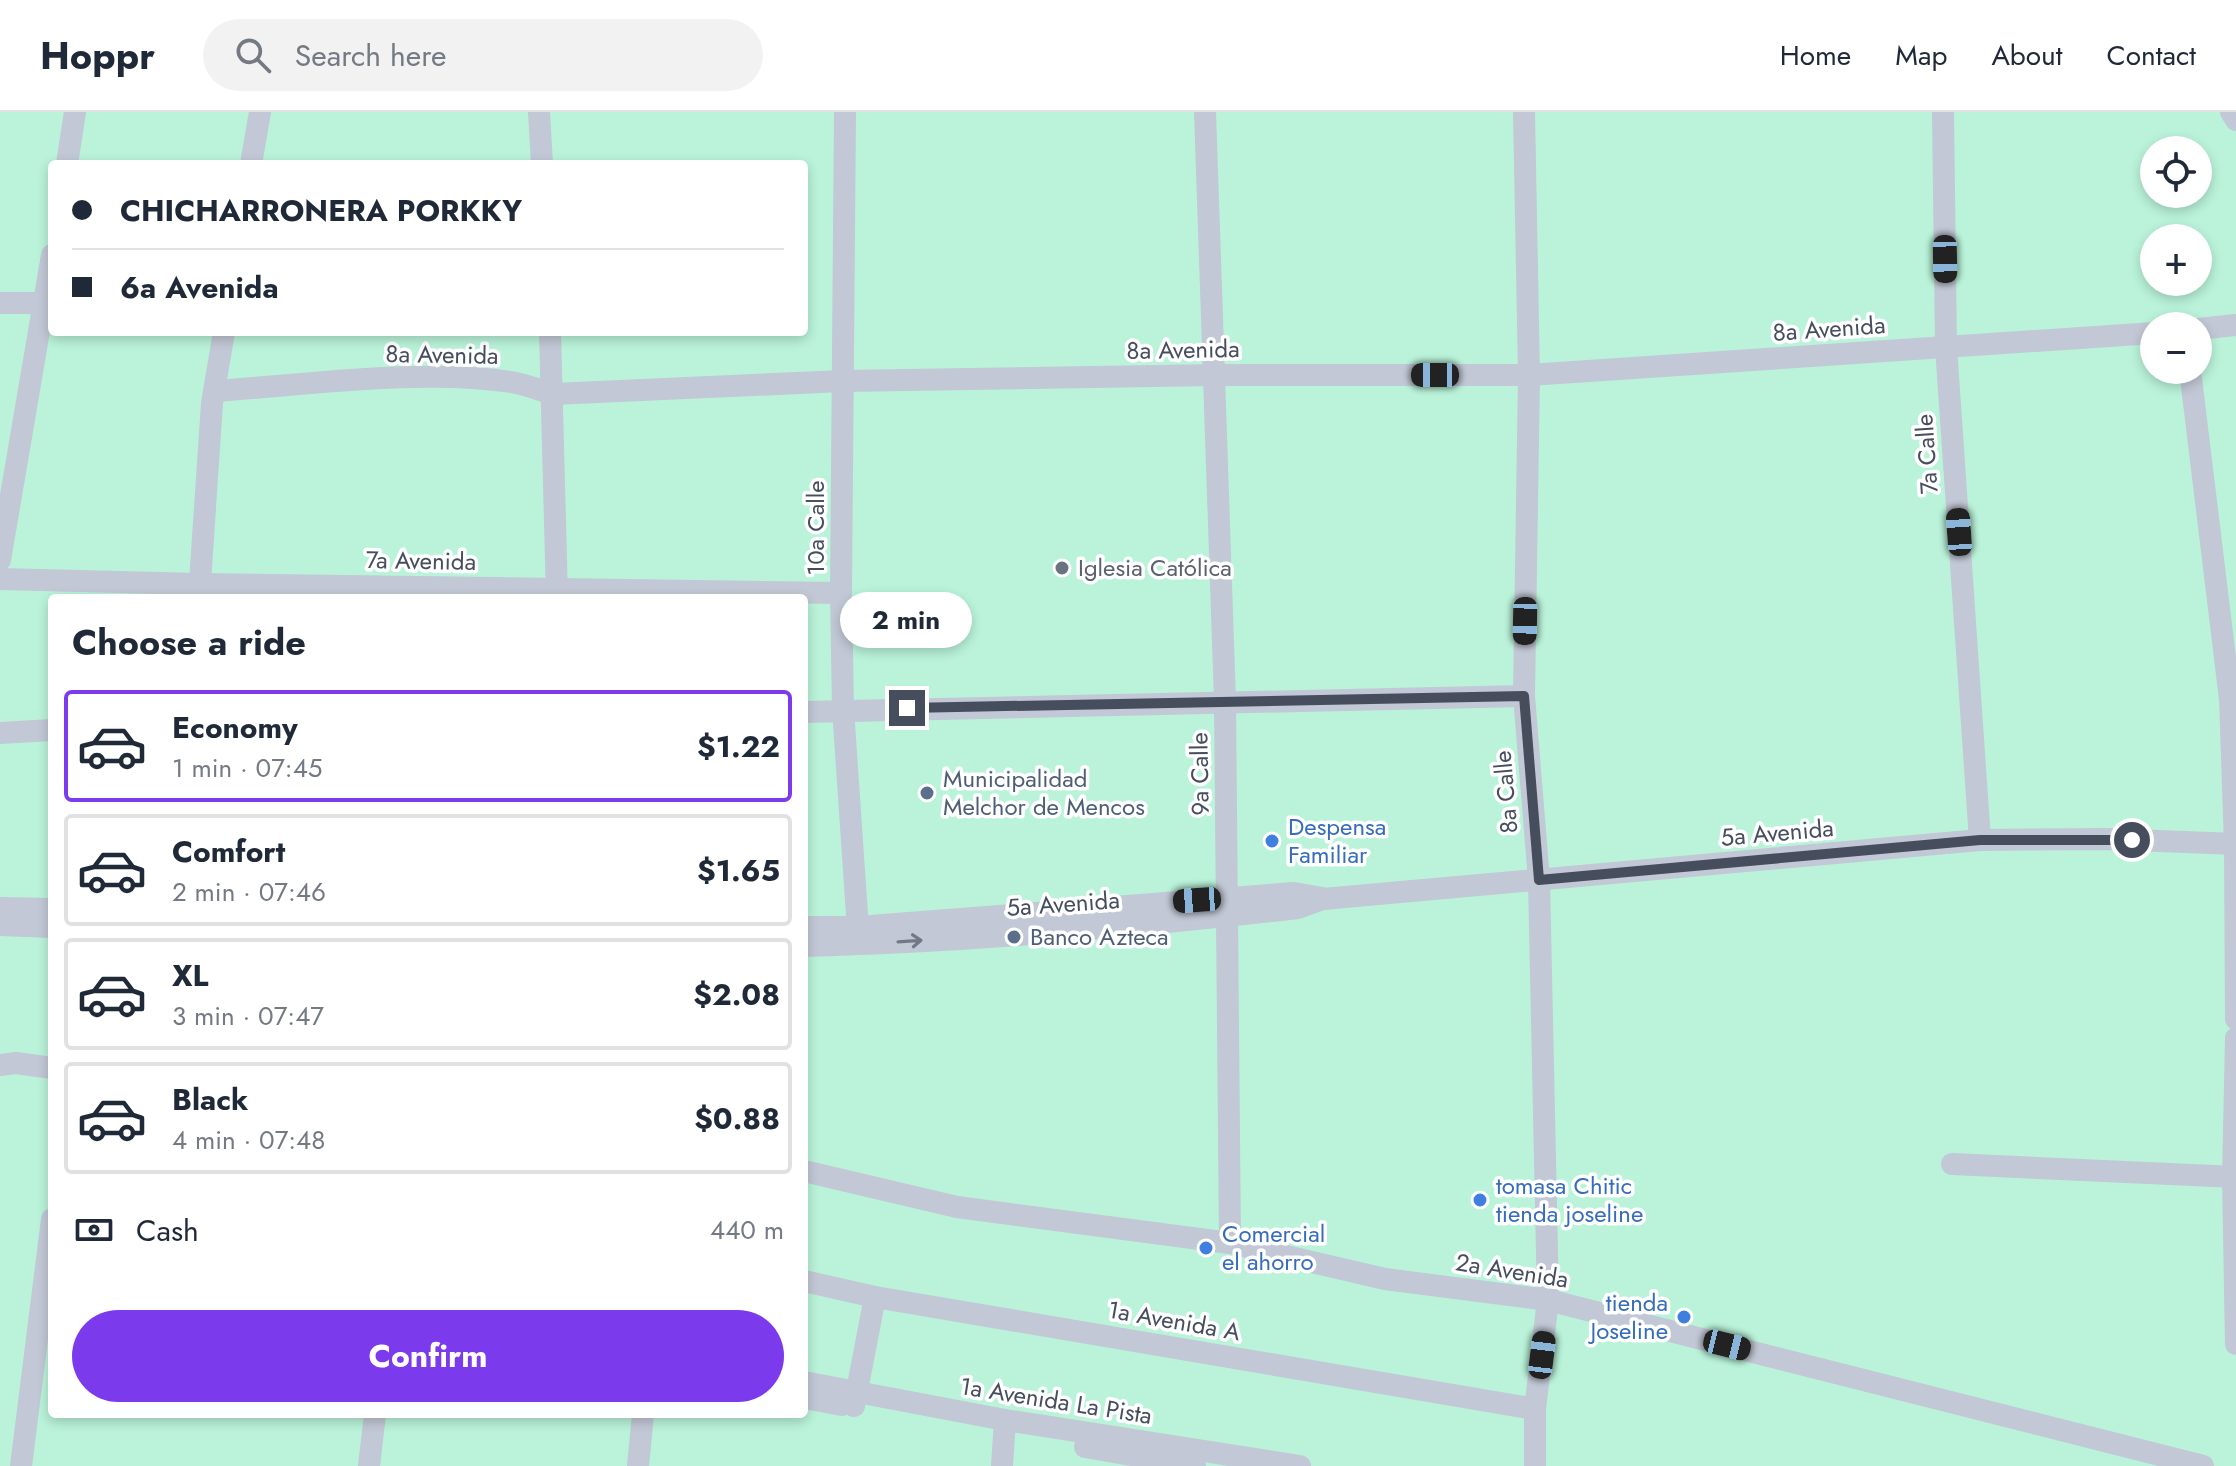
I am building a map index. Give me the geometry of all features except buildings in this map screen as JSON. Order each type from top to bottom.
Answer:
[{"type":"street","points":[[68,160],[75,112]]},
{"type":"street","points":[[252,160],[260,112]]},
{"type":"street","points":[[539,112],[542,160]]},
{"type":"street","name":"10a Calle","points":[[845,112],[841,593],[843,709],[858,936]]},
{"type":"street","name":"9a Calle","points":[[1205,112],[1225,701],[1230,1243]]},
{"type":"street","name":"8a Calle","points":[[1524,112],[1529,375],[1524,696],[1539,880],[1548,1300],[1535,1409],[1535,1466]]},
{"type":"street","name":"7a Calle","points":[[1943,112],[1946,347],[1980,840]]},
{"type":"street","points":[[2231,112],[2236,120]]},
{"type":"street","points":[[0,303],[48,303],[0,560]]},
{"type":"street","points":[[2212,328],[2236,325]]},
{"type":"street","name":"8a Avenida","points":[[214,391],[389,379],[455,378],[512,382],[553,394],[843,381],[1215,375],[1529,375],[2140,334]]},
{"type":"street","points":[[199,591],[214,391],[223,336]]},
{"type":"street","points":[[550,336],[557,593]]},
{"type":"street","points":[[2192,384],[2230,699],[2236,844],[2236,1019]]},
{"type":"street","name":"7a Avenida","points":[[0,579],[199,591],[841,593]]},
{"type":"street","points":[[808,712],[1524,696]]},
{"type":"street","points":[[0,733],[48,730]]},
{"type":"street","name":"5a Avenida","points":[[808,945],[858,936],[1088,929],[1228,907],[1294,893],[1323,899],[1980,840],[2107,839],[2236,844]]},
{"type":"street","points":[[0,908],[48,909]]},
{"type":"street","points":[[0,925],[48,927]]},
{"type":"street","name":"5a Avenida","points":[[808,928],[858,936]]},
{"type":"street","points":[[2236,1038],[2236,1344]]},
{"type":"street","points":[[0,1065],[16,1063],[48,1067]]},
{"type":"street","points":[[1952,1164],[2234,1177]]},
{"type":"street","name":"2a Avenida","points":[[808,1172],[957,1207],[1230,1243],[1385,1279],[1548,1300],[2203,1466]]},
{"type":"street","points":[[21,1466],[48,1265]]},
{"type":"street","name":"1a Avenida A","points":[[808,1282],[875,1297],[1535,1409]]},
{"type":"street","points":[[856,1400],[875,1297]]},
{"type":"street","name":"1a Avenida La Pista","points":[[808,1383],[856,1400]]},
{"type":"street","name":"1a Avenida La Pista","points":[[808,1398],[856,1400],[1195,1466]]},
{"type":"street","points":[[369,1466],[375,1418]]},
{"type":"street","points":[[638,1466],[643,1418]]},
{"type":"street","points":[[1002,1466],[1006,1427]]},
{"type":"street","name":"1a Avenida La Pista","points":[[1006,1427],[1300,1466]]},
{"type":"green space","points":[[0,112],[2236,112],[2236,1466],[0,1466]]},
{"type":"place","name":"Iglesia Católica","points":[[1062,568]]},
{"type":"place","name":"Municipalidad Melchor de Mencos","points":[[927,793]]},
{"type":"place","name":"Despensa Familiar","points":[[1272,841]]},
{"type":"place","name":"Banco Azteca","points":[[1014,937]]},
{"type":"place","name":"tomasa Chitic tienda joseline","points":[[1480,1200]]},
{"type":"place","name":"Comercial el ahorro","points":[[1206,1248]]},
{"type":"place","name":"tienda Joseline","points":[[1684,1317]]},
{"type":"route","points":[[907,708],[1524,696],[1539,880],[1980,840],[2132,840]]}]
